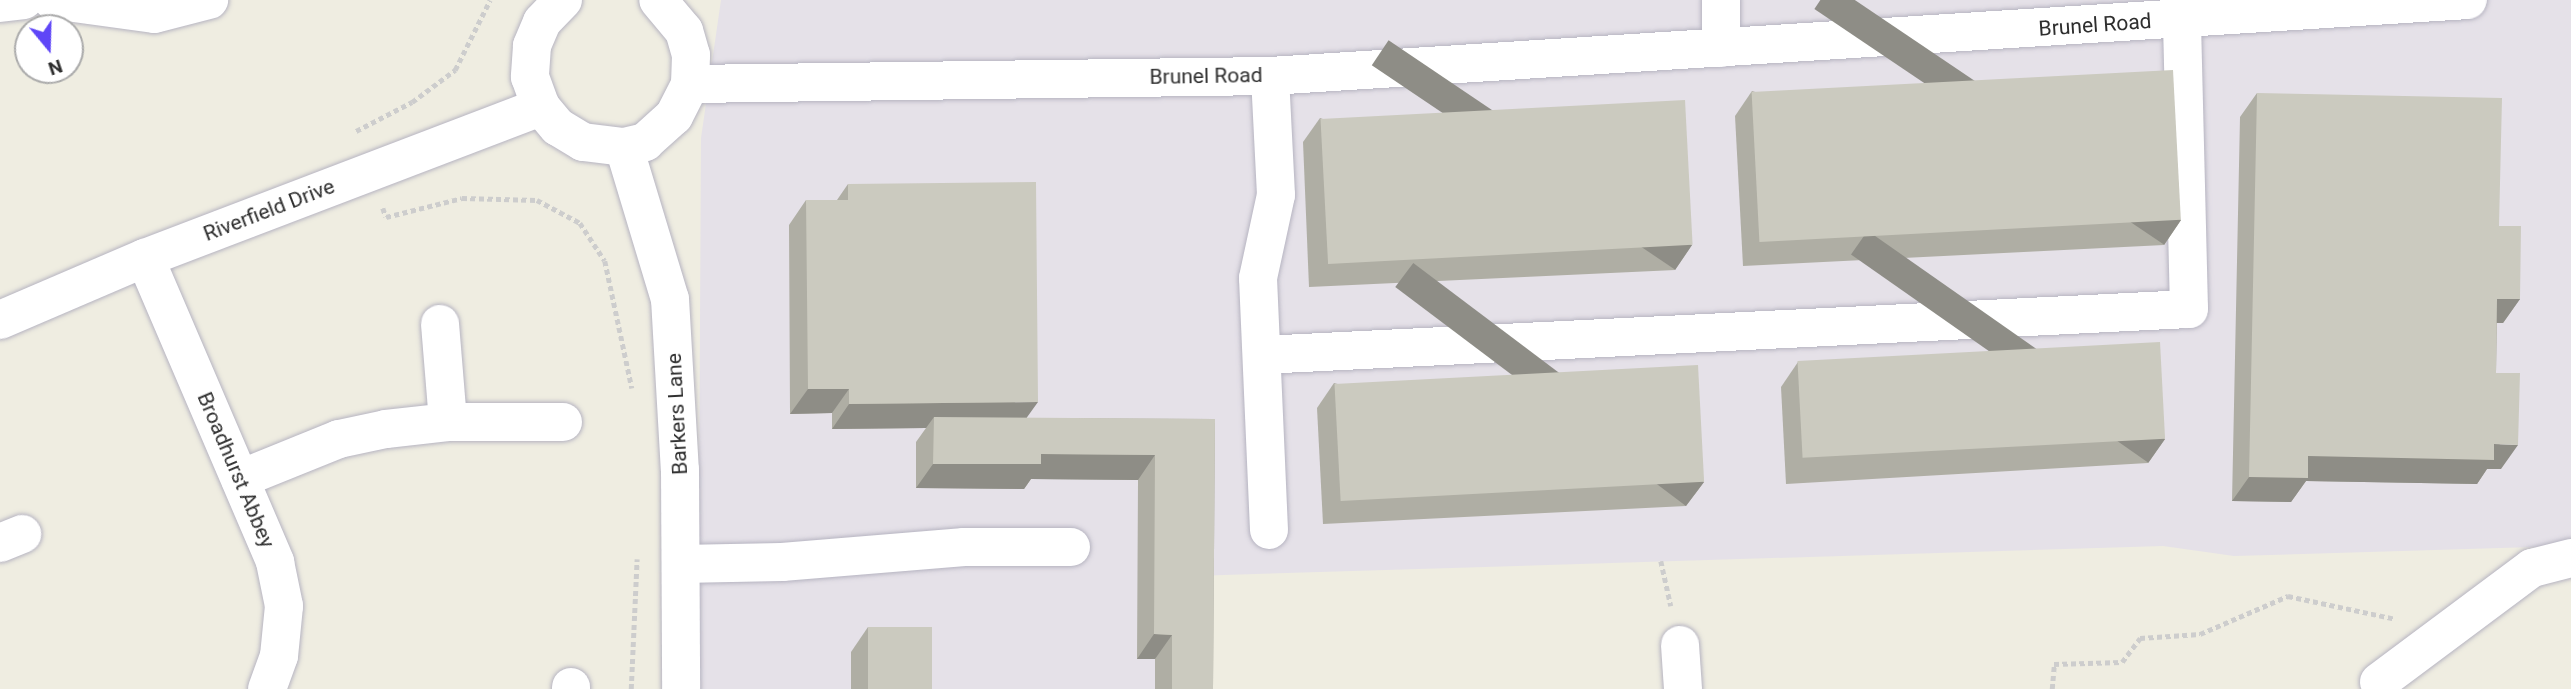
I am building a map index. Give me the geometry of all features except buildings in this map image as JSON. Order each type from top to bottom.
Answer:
[{"type":"street","points":[[0,3],[24,0]]},
{"type":"street","points":[[52,0],[154,14],[209,0]]},
{"type":"street","points":[[549,7],[532,46],[530,77],[541,107],[558,127],[583,142],[624,147],[645,142],[674,116],[691,84],[691,55],[684,31],[657,0]]},
{"type":"street","points":[[1721,0],[1721,48]]},
{"type":"street","name":"Brunel Road","points":[[691,84],[1270,76],[2468,0]]},
{"type":"street","points":[[1262,355],[2189,309],[2182,19]]},
{"type":"street","points":[[1269,530],[1258,278],[1276,195],[1270,76]]},
{"type":"street","name":"Riverfield Drive","points":[[0,320],[145,258],[541,107]]},
{"type":"street","name":"Barkers Lane","points":[[624,147],[670,299],[681,564],[681,689]]},
{"type":"street","name":"Broadhurst Abbey","points":[[145,258],[275,562],[284,606],[279,656],[267,689]]},
{"type":"street","points":[[440,324],[448,422]]},
{"type":"street","points":[[240,479],[339,439],[448,422],[563,422]]},
{"type":"street","points":[[681,564],[782,562],[964,547],[1070,547]]},
{"type":"street","points":[[2379,682],[2532,568],[2571,558]]},
{"type":"street","points":[[1680,645],[1683,689]]},
{"type":"path","points":[[355,132],[412,102],[455,70],[490,0]]},
{"type":"path","points":[[386,217],[462,198],[487,198],[537,200],[580,223],[605,261],[634,395]]},
{"type":"path","points":[[631,689],[638,546]]},
{"type":"path","points":[[2052,689],[2054,664],[2122,663],[2140,638],[2200,634],[2288,596],[2448,631]]},
{"type":"shaded area","points":[[721,0],[2571,0],[2571,546],[2234,556],[2163,546],[1160,577],[1159,689],[698,689],[701,138]]}]
